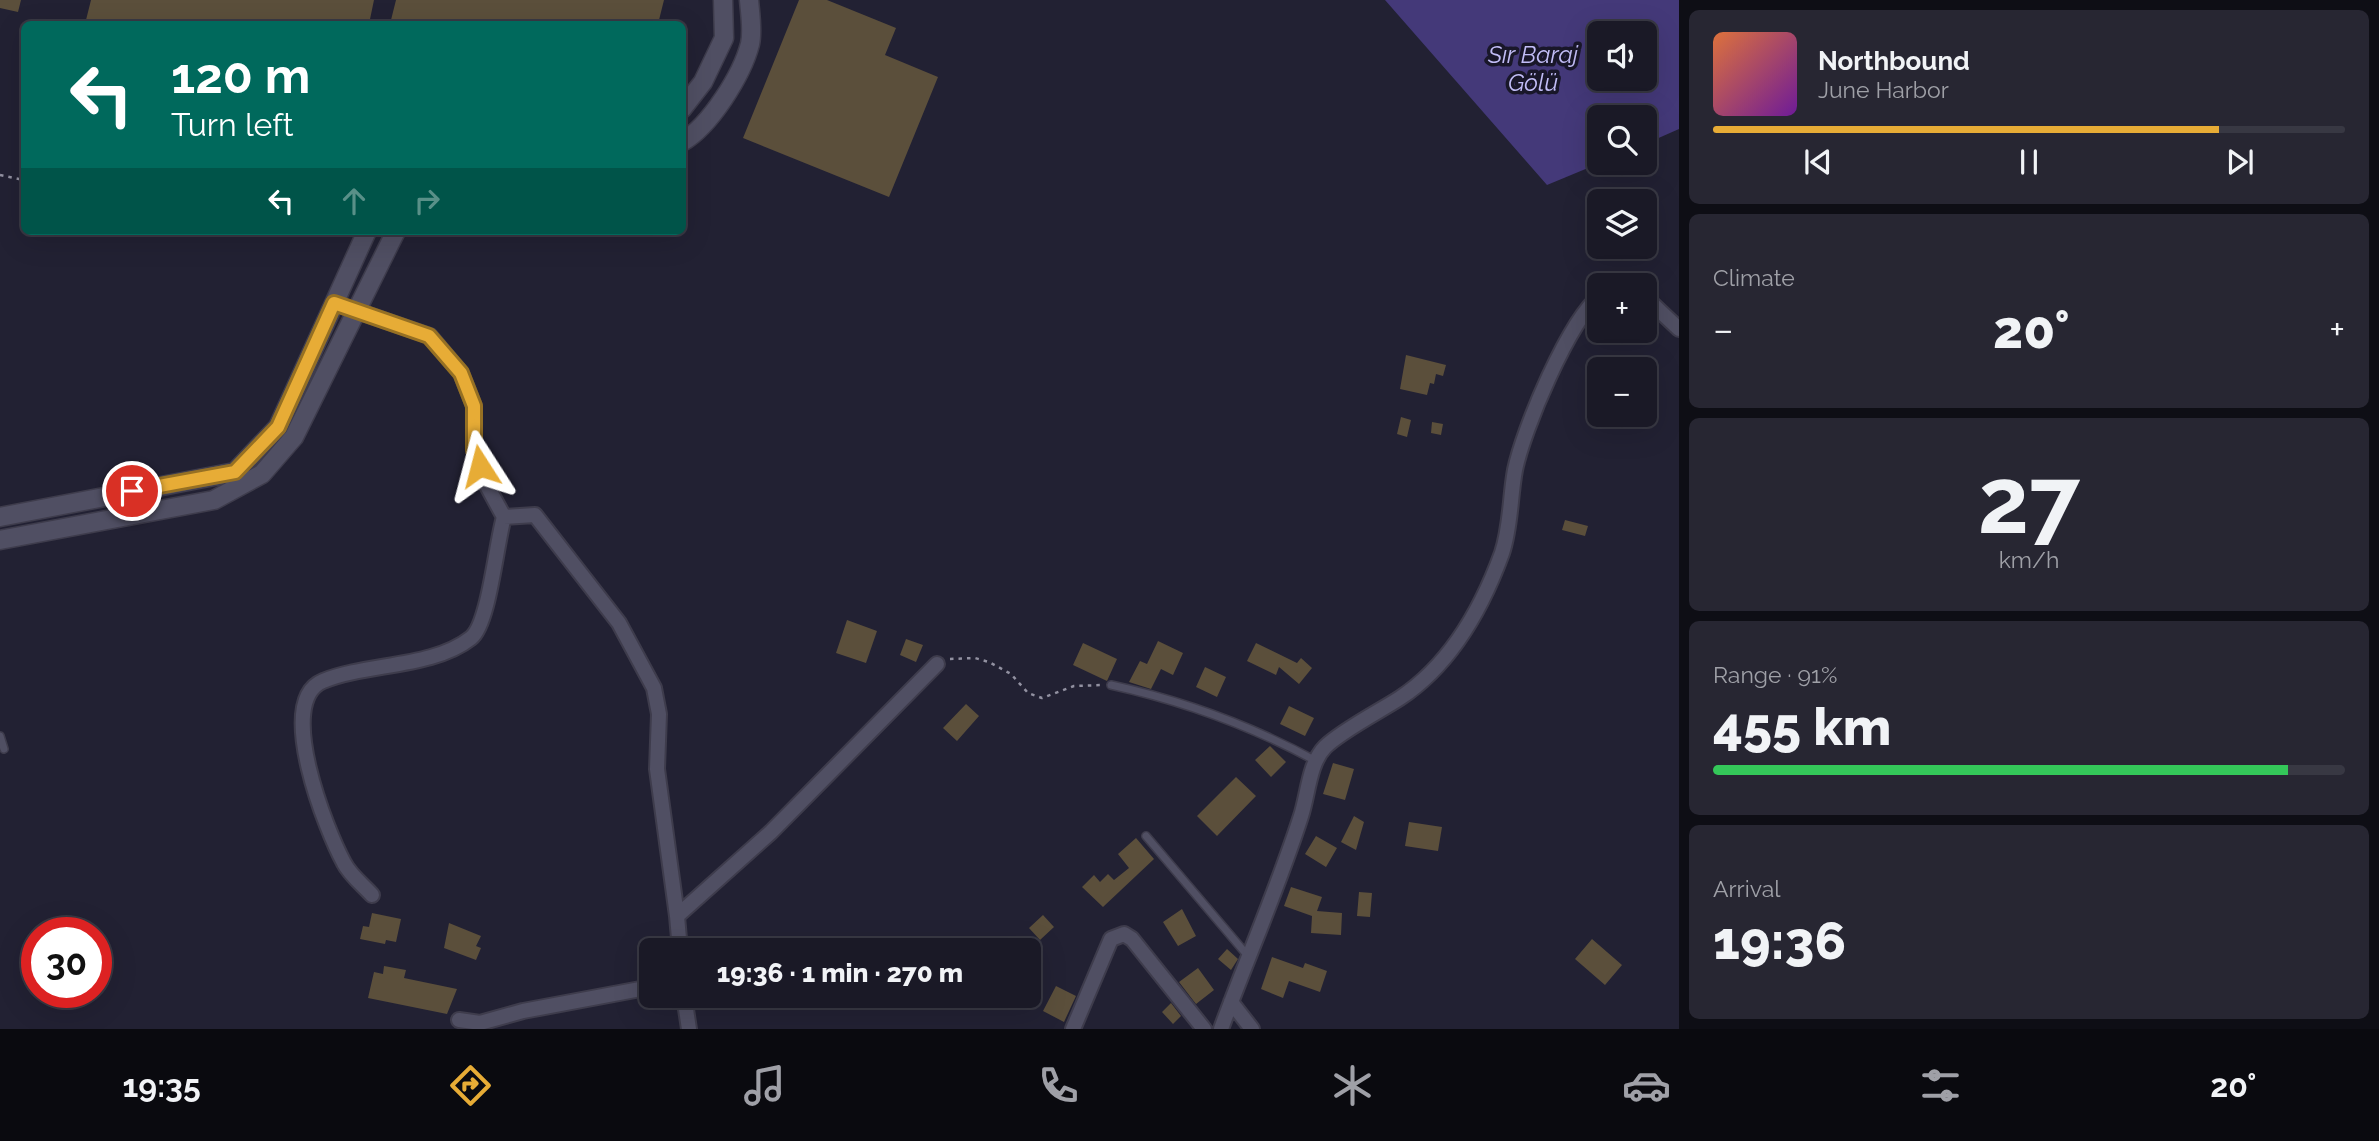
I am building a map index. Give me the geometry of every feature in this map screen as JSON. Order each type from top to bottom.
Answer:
[{"type":"street","points":[[686,104],[703,82],[724,38],[723,0]]},
{"type":"street","points":[[686,140],[696,134],[726,96],[751,43],[749,0]]},
{"type":"street","points":[[0,517],[235,472],[278,427],[365,235]]},
{"type":"street","points":[[0,540],[214,500],[262,474],[294,437],[394,235]]},
{"type":"street","points":[[334,303],[429,336],[461,373],[474,406],[474,450],[485,482],[504,517],[495,548],[484,620],[472,638],[444,651],[321,682],[307,699],[302,726],[318,806],[345,866],[372,895]]},
{"type":"street","points":[[1221,1029],[1301,817],[1316,762],[1325,747],[1405,695],[1446,659],[1484,593],[1502,552],[1516,469],[1531,416],[1587,308]]},
{"type":"street","points":[[1657,308],[1679,329]]},
{"type":"street","points":[[504,517],[535,515],[544,525],[619,623],[654,688],[659,714],[657,769],[679,938]]},
{"type":"street","points":[[677,916],[771,832],[937,664]]},
{"type":"street","points":[[1073,1029],[1111,939],[1124,934],[1132,939],[1204,1029]]},
{"type":"street","points":[[459,1020],[480,1023],[523,1011],[639,989]]},
{"type":"street","points":[[1231,1002],[1252,1029]]},
{"type":"street","points":[[686,1008],[689,1029]]},
{"type":"lane","points":[[1111,685],[1184,702],[1257,731],[1316,762]]},
{"type":"lane","points":[[0,736],[4,749]]},
{"type":"lane","points":[[1146,835],[1248,957]]},
{"type":"path","points":[[0,176],[21,180]]},
{"type":"path","points":[[937,664],[960,658],[989,662],[1011,674],[1028,693],[1042,698],[1084,684],[1111,685]]},
{"type":"water","name":"Sır Baraj Gölü","points":[[1385,0],[1679,0],[1679,129],[1657,139],[1657,105],[1587,105],[1587,168],[1547,185]]},
{"type":"building","points":[[0,0],[21,0],[18,12],[0,8]]},
{"type":"building","points":[[91,0],[374,0],[370,21],[86,21]]},
{"type":"building","points":[[396,0],[664,0],[659,21],[391,21]]},
{"type":"building","points":[[799,0],[827,0],[896,28],[885,55],[938,77],[889,197],[743,138]]},
{"type":"building","points":[[1406,355],[1446,365],[1443,376],[1436,374],[1434,384],[1430,383],[1427,395],[1400,389]]},
{"type":"building","points":[[1401,417],[1411,420],[1407,437],[1397,434]]},
{"type":"building","points":[[1432,422],[1443,424],[1441,435],[1431,433]]},
{"type":"building","points":[[1565,520],[1588,526],[1585,536],[1562,530]]},
{"type":"building","points":[[847,620],[877,631],[866,663],[836,653]]},
{"type":"building","points":[[906,639],[923,645],[916,662],[900,655]]},
{"type":"building","points":[[1158,641],[1183,653],[1173,675],[1161,669],[1151,689],[1129,682],[1140,661],[1147,664]]},
{"type":"building","points":[[1083,643],[1117,659],[1107,681],[1073,665]]},
{"type":"building","points":[[1256,643],[1297,663],[1301,658],[1312,668],[1299,684],[1279,667],[1276,675],[1247,661]]},
{"type":"building","points":[[1205,667],[1226,677],[1217,697],[1196,687]]},
{"type":"building","points":[[966,704],[979,716],[957,741],[943,728]]},
{"type":"building","points":[[1289,706],[1314,718],[1305,736],[1280,724]]},
{"type":"building","points":[[1270,746],[1286,762],[1271,777],[1255,760]]},
{"type":"building","points":[[1333,763],[1354,769],[1345,800],[1323,794]]},
{"type":"building","points":[[1236,777],[1256,796],[1217,836],[1197,816]]},
{"type":"building","points":[[1354,816],[1364,822],[1356,850],[1341,842]]},
{"type":"building","points":[[1409,822],[1442,827],[1438,851],[1405,846]]},
{"type":"building","points":[[1316,836],[1337,848],[1326,867],[1305,854]]},
{"type":"building","points":[[1136,838],[1154,859],[1103,907],[1082,887],[1094,875],[1100,882],[1108,874],[1114,880],[1129,868],[1118,854]]},
{"type":"building","points":[[1291,887],[1322,897],[1317,911],[1342,913],[1341,935],[1311,933],[1312,916],[1284,906]]},
{"type":"building","points":[[1359,892],[1372,893],[1370,917],[1357,916]]},
{"type":"building","points":[[1182,909],[1196,936],[1178,946],[1163,922]]},
{"type":"building","points":[[372,913],[401,919],[396,942],[386,940],[385,944],[360,939],[363,926],[369,927]]},
{"type":"building","points":[[1043,915],[1054,927],[1041,939],[1029,928]]},
{"type":"building","points":[[449,923],[481,936],[476,946],[481,948],[476,960],[444,948]]},
{"type":"building","points":[[1592,939],[1622,965],[1605,985],[1575,959]]},
{"type":"building","points":[[1227,949],[1238,959],[1231,970],[1218,959]]},
{"type":"building","points":[[1272,957],[1303,968],[1305,963],[1327,971],[1320,992],[1289,981],[1283,998],[1261,989]]},
{"type":"building","points":[[384,966],[406,970],[404,978],[457,989],[447,1014],[368,998],[374,972],[383,974]]},
{"type":"building","points":[[1198,968],[1214,990],[1196,1004],[1179,982]]},
{"type":"building","points":[[1056,986],[1076,996],[1064,1022],[1043,1011]]},
{"type":"building","points":[[1171,1003],[1181,1016],[1173,1024],[1162,1012]]},
{"type":"route","points":[[132,491],[235,472],[278,427],[334,303],[429,336],[461,373],[474,406],[474,450],[480,466]]}]
